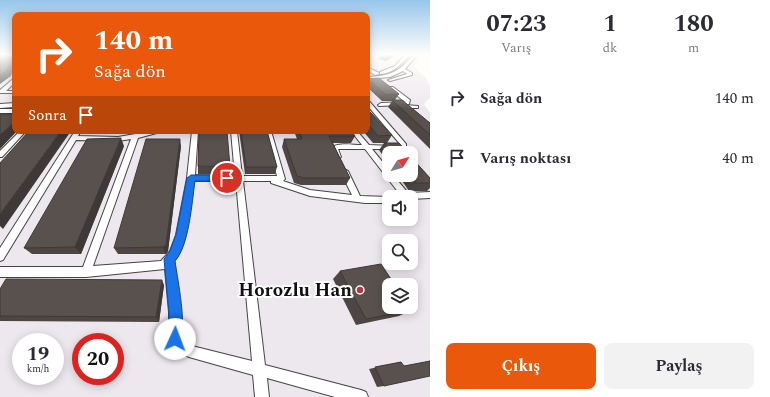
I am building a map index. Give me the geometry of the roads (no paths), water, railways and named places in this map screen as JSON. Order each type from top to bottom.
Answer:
[{"type":"street","points":[[370,78],[393,75],[398,73]]},
{"type":"street","points":[[370,78],[395,80],[410,74],[408,73]]},
{"type":"street","points":[[380,80],[408,101],[407,103],[381,105]]},
{"type":"street","points":[[12,83],[1,92],[12,92]]},
{"type":"street","points":[[0,106],[12,105]]},
{"type":"street","points":[[370,105],[416,107]]},
{"type":"street","points":[[401,106],[406,111]]},
{"type":"street","points":[[370,107],[404,145],[401,146]]},
{"type":"street","points":[[0,112],[12,111]]},
{"type":"street","points":[[0,155],[20,134]]},
{"type":"street","points":[[0,257],[4,242],[76,134],[118,139],[148,134]]},
{"type":"street","points":[[0,272],[86,272],[163,265],[174,254],[182,235],[191,178],[195,134]]},
{"type":"street","points":[[234,134],[262,397]]},
{"type":"street","points":[[191,178],[281,179],[269,134]]},
{"type":"street","points":[[356,134],[399,190]]},
{"type":"street","points":[[86,272],[135,137]]},
{"type":"street","points":[[357,198],[334,148],[382,148]]},
{"type":"street","points":[[267,179],[310,193],[382,200]]},
{"type":"street","points":[[418,196],[430,195]]},
{"type":"street","points":[[170,259],[176,312],[175,339],[189,352],[361,397]]},
{"type":"place","name":"Horozlu Han","points":[[360,290]]}]
